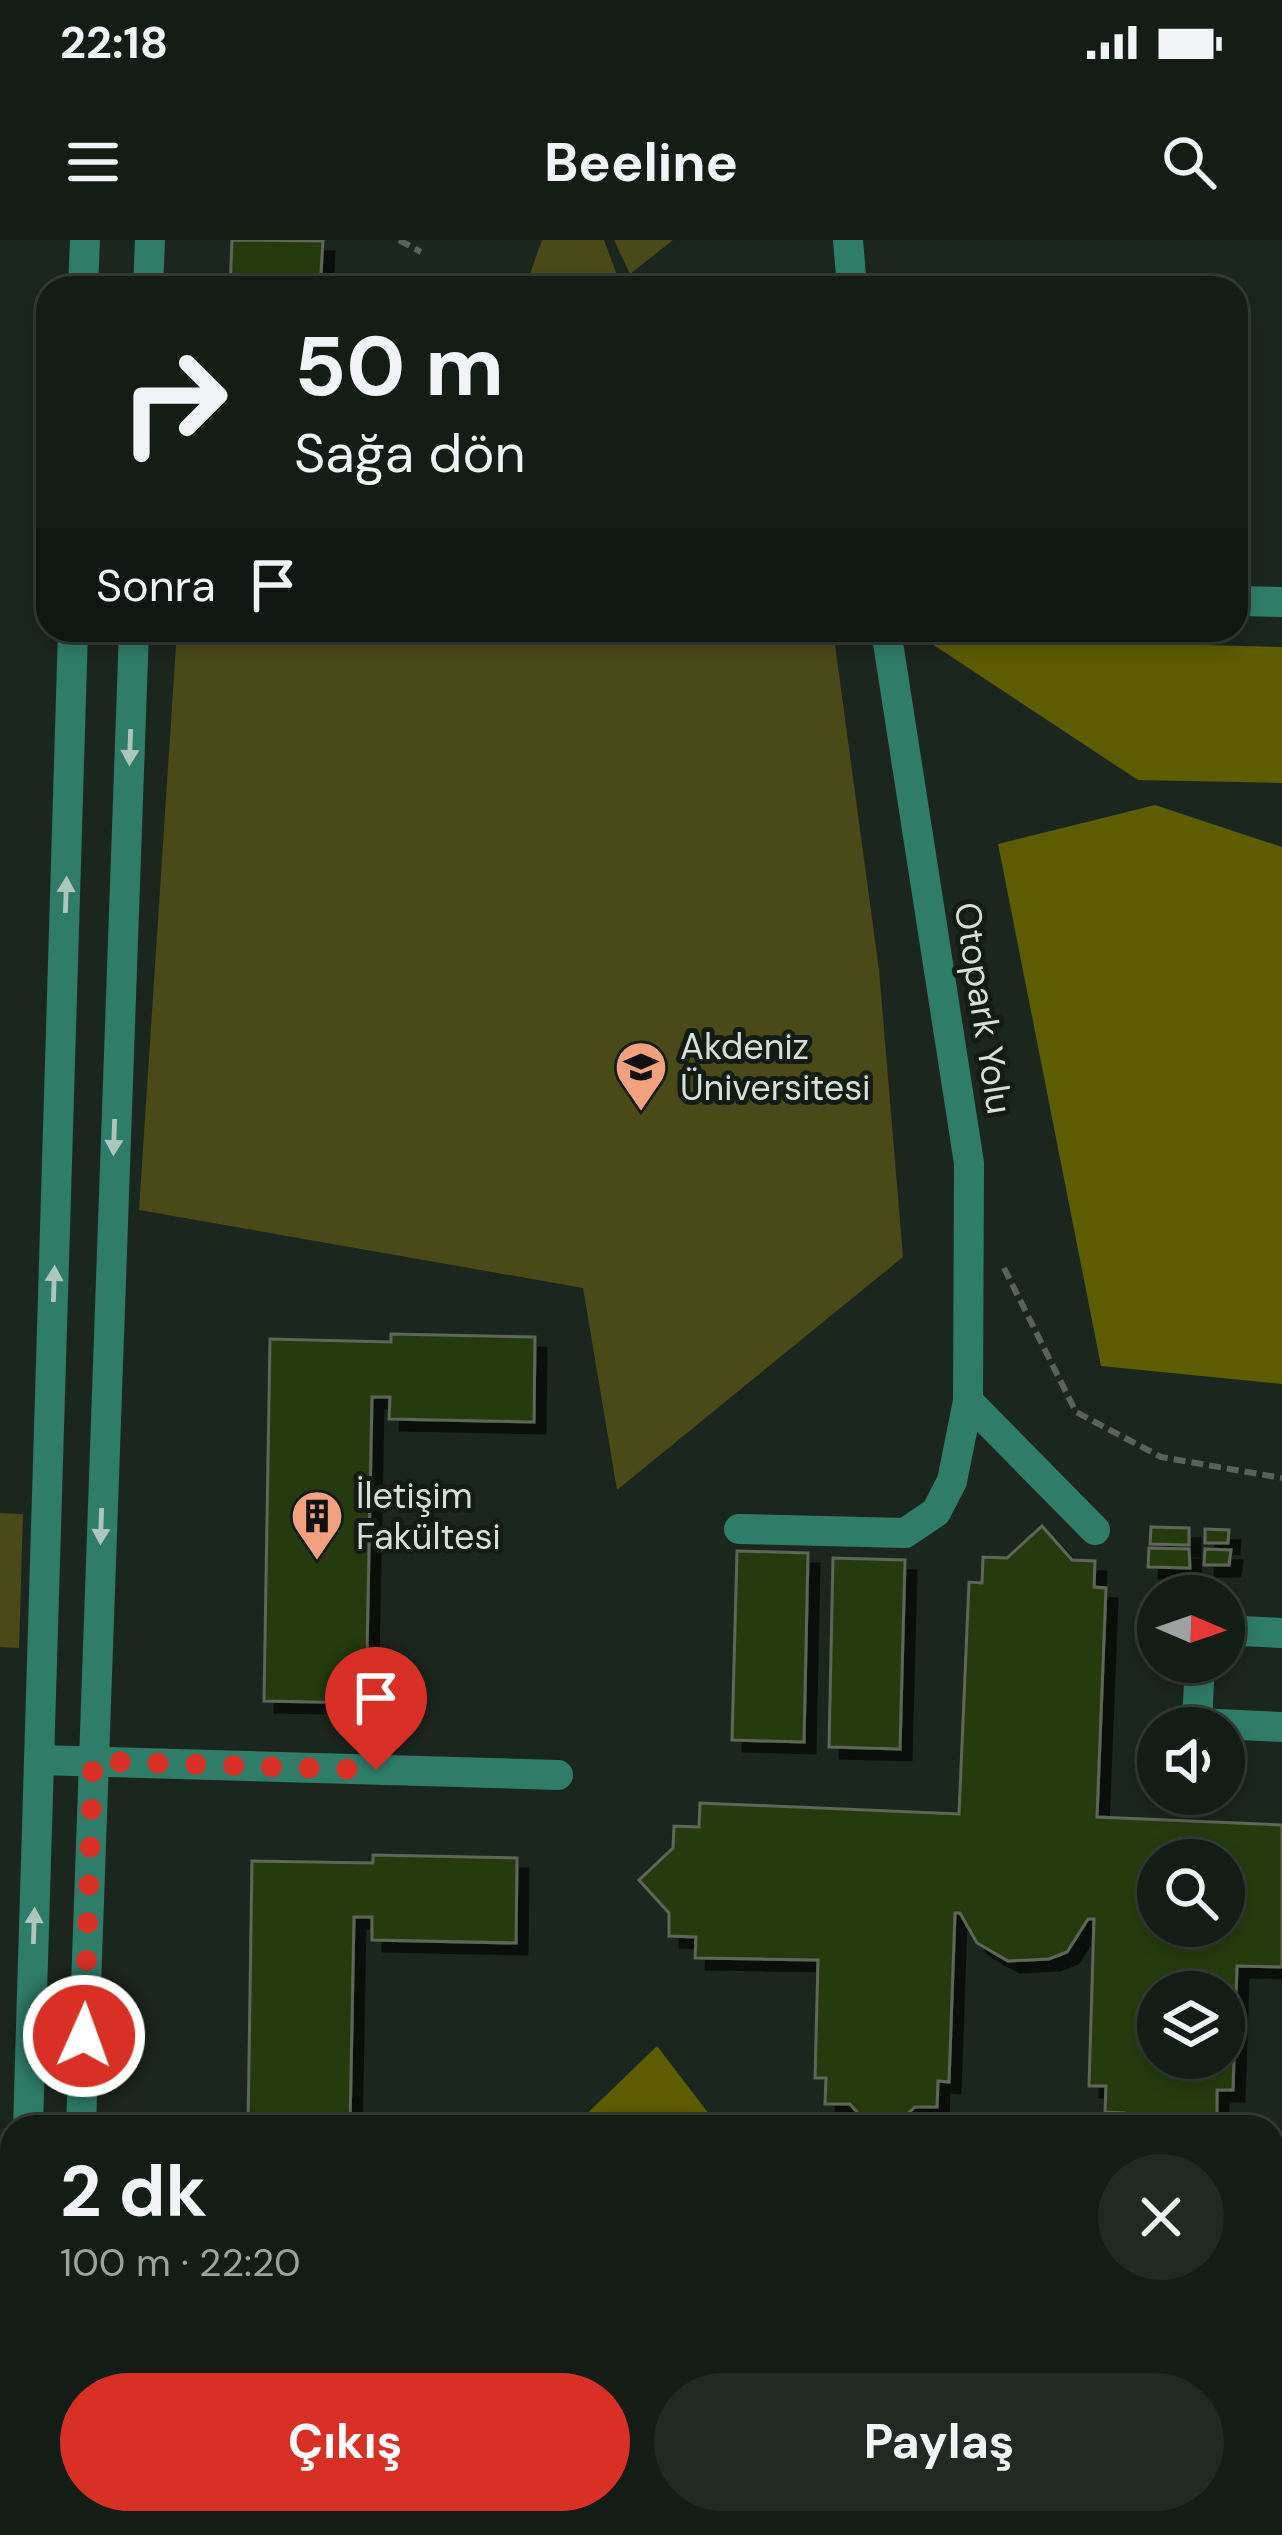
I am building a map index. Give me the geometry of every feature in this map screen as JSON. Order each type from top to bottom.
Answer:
[{"type":"street","points":[[84,276],[85,240]]},
{"type":"street","points":[[148,276],[150,240]]},
{"type":"street","points":[[848,240],[851,276]]},
{"type":"street","points":[[1248,601],[1282,602]]},
{"type":"street","points":[[28,2115],[73,642]]},
{"type":"street","points":[[81,2115],[134,642]]},
{"type":"street","name":"Otopark Yolu","points":[[739,1529],[905,1533],[936,1511],[952,1480],[968,1401],[969,1163],[888,642]]},
{"type":"street","points":[[53,1345],[106,1342]]},
{"type":"street","points":[[968,1401],[1095,1530]]},
{"type":"street","points":[[1245,1631],[1282,1633]]},
{"type":"street","points":[[1199,1683],[1197,1723],[1282,1727]]},
{"type":"street","points":[[40,1760],[558,1775]]},
{"type":"path","points":[[399,240],[421,252]]},
{"type":"path","points":[[999,1259],[1076,1412],[1161,1457],[1282,1478]]},
{"type":"shaded area","points":[[542,240],[604,240],[617,275],[540,276],[530,274]]},
{"type":"shaded area","points":[[614,240],[673,240],[630,274]]},
{"type":"shaded area","points":[[176,642],[835,642],[879,970],[903,1257],[617,1490],[583,1288],[139,1210]]},
{"type":"shaded area","points":[[929,642],[1282,647],[1282,783],[1138,780]]},
{"type":"shaded area","points":[[1155,805],[1282,847],[1282,1384],[1101,1366],[998,844]]},
{"type":"shaded area","points":[[0,1513],[23,1514],[19,1648],[0,1647]]},
{"type":"shaded area","points":[[657,2046],[710,2115],[585,2115]]},
{"type":"building","points":[[232,240],[323,241],[321,276],[230,276]]},
{"type":"building","name":"İletişim Fakültesi","points":[[391,1334],[535,1337],[534,1422],[389,1419],[390,1397],[372,1397],[366,1703],[264,1701],[270,1339],[391,1342]]},
{"type":"building","points":[[1042,1526],[1072,1560],[1095,1561],[1094,1587],[1106,1588],[1097,1817],[1282,1825],[1282,1967],[1137,1971],[1137,2079],[1233,2079],[1233,2090],[1217,2090],[1217,2115],[1105,2112],[1106,2086],[1089,2086],[1094,1919],[1088,1919],[1067,1952],[1049,1959],[1008,1961],[977,1943],[960,1913],[955,1913],[949,2082],[938,2081],[937,2107],[915,2107],[906,2115],[860,2115],[850,2104],[825,2104],[826,2078],[815,2078],[818,1960],[695,1958],[696,1937],[669,1936],[669,1913],[639,1880],[673,1848],[674,1826],[699,1827],[700,1803],[959,1814],[969,1582],[982,1583],[983,1557],[1007,1558]]},
{"type":"building","points":[[1151,1527],[1189,1528],[1189,1545],[1150,1544]]},
{"type":"building","points":[[1205,1529],[1229,1530],[1228,1543],[1205,1543]]},
{"type":"building","points":[[1149,1548],[1189,1549],[1190,1568],[1148,1567]]},
{"type":"building","points":[[1205,1549],[1231,1550],[1229,1565],[1204,1565]]},
{"type":"building","points":[[737,1551],[808,1553],[804,1742],[732,1740]]},
{"type":"building","points":[[833,1558],[905,1560],[900,1749],[829,1747]]},
{"type":"building","points":[[373,1855],[517,1858],[516,1943],[372,1940],[372,1917],[354,1917],[350,2115],[248,2115],[252,1861],[373,1863]]},
{"type":"place","name":"Akdeniz Üniversitesi","points":[[641,1113]]},
{"type":"place","name":"İletişim Fakültesi","points":[[317,1562]]},
{"type":"route","points":[[84,2036],[93,1761],[376,1770]]}]
